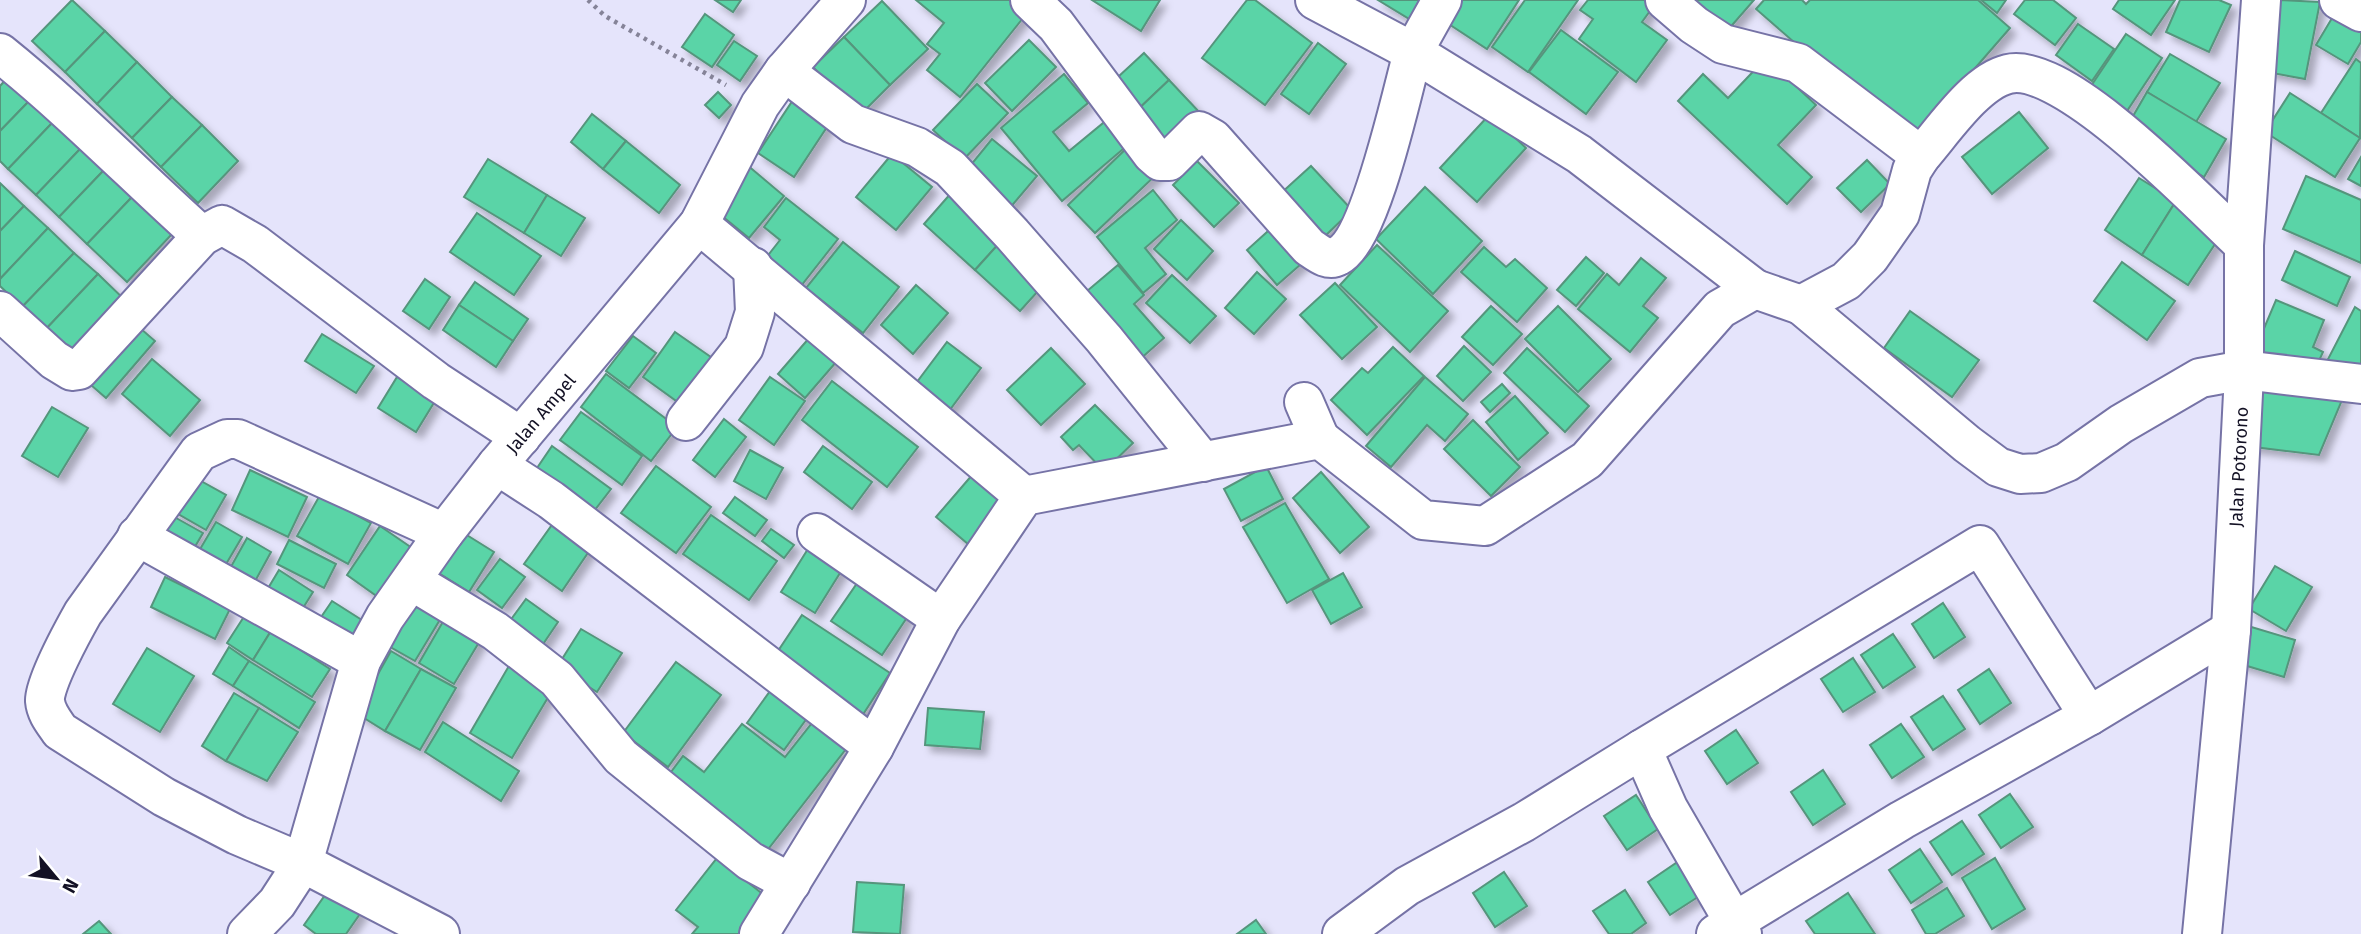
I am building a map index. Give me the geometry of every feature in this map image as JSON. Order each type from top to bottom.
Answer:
[{"type":"street","name":"Jalan Ampel","points":[[247,934],[277,903],[303,863],[361,661],[385,617],[444,533],[509,451],[699,224],[760,105],[784,71],[846,0]]},
{"type":"street","points":[[1030,0],[1056,25],[1152,154],[1160,160],[1169,161],[1199,131],[1213,139],[1309,247],[1328,258],[1338,257],[1355,239],[1370,206],[1413,52],[1442,0]]},
{"type":"street","points":[[1315,0],[1413,52],[1579,154],[1755,289],[1801,305],[1998,467],[2020,474],[2041,473],[2067,462],[2121,424],[2200,378],[2244,370],[2361,384]]},
{"type":"street","points":[[1665,0],[1693,25],[1723,44],[1798,63],[1920,156]]},
{"type":"street","name":"Jalan Potorono","points":[[2202,934],[2231,630],[2244,370],[2244,245],[2261,0]]},
{"type":"street","points":[[2339,0],[2361,12]]},
{"type":"street","points":[[0,53],[56,98],[116,159],[202,236]]},
{"type":"street","points":[[784,71],[853,124],[917,146],[950,168],[1104,339],[1203,462]]},
{"type":"street","points":[[1801,305],[1846,281],[1870,257],[1900,214],[1912,170],[1920,156],[1983,85],[2006,74],[2025,71],[2051,82],[2096,109],[2244,245]]},
{"type":"street","points":[[699,224],[1024,496]]},
{"type":"street","points":[[0,311],[54,360],[72,372],[79,370],[202,236],[222,225],[255,244],[436,381],[509,451],[551,500],[874,747]]},
{"type":"street","points":[[686,421],[744,346],[755,312],[752,267]]},
{"type":"street","points":[[1304,402],[1320,439],[1423,520],[1485,526],[1587,460],[1720,309],[1755,289]]},
{"type":"street","points":[[440,934],[303,863],[237,835],[164,797],[60,731],[50,717],[44,699],[67,640],[137,536],[199,452],[227,439],[238,439],[444,533]]},
{"type":"street","points":[[759,934],[874,747],[940,619],[1024,496],[1320,439]]},
{"type":"street","points":[[817,533],[940,619]]},
{"type":"street","points":[[137,536],[361,661]]},
{"type":"street","points":[[1342,934],[1408,886],[1524,822],[1980,545],[2089,716]]},
{"type":"street","points":[[412,581],[495,631],[558,679],[621,757],[750,861],[791,883]]},
{"type":"street","points":[[1642,748],[1668,808],[1731,930],[1902,820],[2089,716],[2231,630]]},
{"type":"path","points":[[588,0],[605,16],[760,105]]},
{"type":"building","points":[[72,0],[105,31],[65,72],[32,41]]},
{"type":"building","points":[[715,0],[741,0],[733,12]]},
{"type":"building","points":[[916,0],[1011,0],[1027,13],[960,97],[927,70],[940,54],[927,44],[944,23]]},
{"type":"building","points":[[1092,0],[1160,0],[1141,31]]},
{"type":"building","points":[[1247,0],[1255,0],[1312,43],[1265,105],[1202,58]]},
{"type":"building","points":[[1378,0],[1423,0],[1411,20]]},
{"type":"building","points":[[1448,0],[1519,0],[1487,49],[1438,17]]},
{"type":"building","points":[[1525,0],[1578,0],[1528,72],[1492,47]]},
{"type":"building","points":[[1588,0],[1649,0],[1655,4],[1642,22],[1667,40],[1636,82],[1579,39],[1593,19],[1580,10]]},
{"type":"building","points":[[1692,0],[1754,0],[1727,31]]},
{"type":"building","points":[[1764,0],[1802,0],[1806,4],[1810,0],[1978,0],[2010,28],[1910,143],[1756,9]]},
{"type":"building","points":[[1981,0],[2006,0],[1997,13]]},
{"type":"building","points":[[2025,0],[2053,0],[2076,18],[2055,45],[2014,14]]},
{"type":"building","points":[[2119,0],[2175,0],[2151,35],[2113,9]]},
{"type":"building","points":[[2180,0],[2219,0],[2231,5],[2209,52],[2166,32]]},
{"type":"building","points":[[2280,0],[2320,2],[2305,79],[2267,72]]},
{"type":"building","points":[[882,1],[928,49],[890,85],[844,37]]},
{"type":"building","points":[[2335,13],[2361,28],[2361,42],[2348,64],[2316,45]]},
{"type":"building","points":[[705,14],[734,35],[712,67],[682,47]]},
{"type":"building","points":[[2078,24],[2114,49],[2092,81],[2056,55]]},
{"type":"building","points":[[1561,30],[1618,72],[1586,114],[1529,72]]},
{"type":"building","points":[[105,31],[137,62],[97,104],[65,72]]},
{"type":"building","points":[[2126,34],[2162,58],[2125,114],[2089,89]]},
{"type":"building","points":[[844,37],[890,85],[859,116],[813,67]]},
{"type":"building","points":[[1029,40],[1056,67],[1012,111],[985,83]]},
{"type":"building","points":[[734,41],[757,56],[740,81],[717,65]]},
{"type":"building","points":[[1318,43],[1346,64],[1309,114],[1281,94]]},
{"type":"building","points":[[1144,53],[1169,80],[1131,116],[1106,88]]},
{"type":"building","points":[[2170,54],[2220,83],[2196,122],[2147,92]]},
{"type":"building","points":[[1766,58],[1816,105],[1778,145],[1812,177],[1787,204],[1678,101],[1703,74],[1728,98]]},
{"type":"building","points":[[2356,59],[2361,63],[2360,138],[2321,113]]},
{"type":"building","points":[[137,62],[172,97],[132,138],[97,104]]},
{"type":"building","points":[[1064,74],[1088,103],[1053,132],[1069,151],[1108,119],[1129,144],[1062,201],[1001,128]]},
{"type":"building","points":[[8,77],[31,99],[0,131],[0,86]]},
{"type":"building","points":[[1169,80],[1202,115],[1163,151],[1131,116]]},
{"type":"building","points":[[977,84],[1008,113],[964,159],[933,130]]},
{"type":"building","points":[[718,92],[731,105],[719,118],[705,105]]},
{"type":"building","points":[[2147,92],[2226,139],[2204,177],[2125,130]]},
{"type":"building","points":[[2290,93],[2360,138],[2335,177],[2265,132]]},
{"type":"building","points":[[172,97],[202,125],[161,167],[132,138]]},
{"type":"building","points":[[31,99],[54,121],[8,169],[0,161],[0,131]]},
{"type":"building","points":[[793,100],[829,124],[794,177],[758,153]]},
{"type":"building","points":[[2019,112],[2048,148],[1992,194],[1962,157]]},
{"type":"building","points":[[592,114],[626,141],[603,169],[571,142]]},
{"type":"building","points":[[1490,114],[1526,148],[1477,202],[1440,168]]},
{"type":"building","points":[[54,121],[82,147],[36,195],[8,169]]},
{"type":"building","points":[[202,125],[238,161],[198,203],[161,167]]},
{"type":"building","points":[[992,139],[1037,176],[1009,209],[965,172]]},
{"type":"building","points":[[626,141],[680,185],[659,213],[603,169]]},
{"type":"building","points":[[1132,143],[1160,171],[1095,233],[1068,205]]},
{"type":"building","points":[[82,147],[105,169],[59,217],[36,195]]},
{"type":"building","points":[[892,154],[932,187],[896,230],[856,197]]},
{"type":"building","points":[[2361,157],[2361,186],[2348,179]]},
{"type":"building","points":[[488,159],[547,195],[524,233],[464,197]]},
{"type":"building","points":[[1867,160],[1890,184],[1861,212],[1837,188]]},
{"type":"building","points":[[1197,161],[1239,203],[1214,227],[1173,185]]},
{"type":"building","points":[[746,164],[784,196],[749,238],[711,207]]},
{"type":"building","points":[[1311,166],[1352,210],[1322,239],[1280,194]]},
{"type":"building","points":[[105,169],[133,196],[87,244],[59,217]]},
{"type":"building","points":[[2306,176],[2361,200],[2361,263],[2283,229]]},
{"type":"building","points":[[2139,178],[2176,201],[2142,255],[2105,230]]},
{"type":"building","points":[[0,183],[24,206],[0,231]]},
{"type":"building","points":[[1425,187],[1482,241],[1433,294],[1376,239]]},
{"type":"building","points":[[1153,190],[1177,220],[1145,248],[1166,274],[1143,293],[1097,237]]},
{"type":"building","points":[[952,192],[1003,239],[975,270],[924,224]]},
{"type":"building","points":[[547,195],[585,218],[561,256],[524,233]]},
{"type":"building","points":[[133,196],[172,234],[127,282],[87,244]]},
{"type":"building","points":[[786,198],[838,239],[797,291],[762,263],[780,240],[764,227]]},
{"type":"building","points":[[2176,201],[2223,232],[2188,285],[2142,255]]},
{"type":"building","points":[[24,206],[48,228],[0,279],[0,231]]},
{"type":"building","points":[[477,213],[541,256],[514,295],[450,252]]},
{"type":"building","points":[[1181,220],[1213,251],[1187,280],[1154,249]]},
{"type":"building","points":[[1277,223],[1308,258],[1277,285],[1247,250]]},
{"type":"building","points":[[48,228],[74,253],[22,307],[0,286],[0,279]]},
{"type":"building","points":[[1003,239],[1048,280],[1020,311],[975,270]]},
{"type":"building","points":[[843,242],[899,287],[863,333],[806,288]]},
{"type":"building","points":[[1377,245],[1448,311],[1410,352],[1340,285]]},
{"type":"building","points":[[1484,247],[1506,267],[1515,259],[1547,288],[1517,322],[1461,272]]},
{"type":"building","points":[[2295,251],[2350,277],[2337,306],[2282,280]]},
{"type":"building","points":[[74,253],[98,274],[45,330],[22,307]]},
{"type":"building","points":[[1586,257],[1604,273],[1576,306],[1557,290]]},
{"type":"building","points":[[1641,258],[1666,278],[1643,306],[1658,318],[1630,352],[1578,309],[1607,274],[1619,285]]},
{"type":"building","points":[[2122,262],[2175,301],[2147,340],[2094,301]]},
{"type":"building","points":[[1118,265],[1144,295],[1134,304],[1164,338],[1130,368],[1074,302]]},
{"type":"building","points":[[1257,272],[1286,299],[1254,334],[1225,308]]},
{"type":"building","points":[[98,274],[129,304],[77,359],[45,330]]},
{"type":"building","points":[[1172,275],[1216,316],[1190,343],[1146,303]]},
{"type":"building","points":[[425,279],[450,297],[429,329],[403,311]]},
{"type":"building","points":[[475,282],[528,319],[513,341],[459,305]]},
{"type":"building","points":[[1335,283],[1377,327],[1342,359],[1300,315]]},
{"type":"building","points":[[916,285],[948,313],[913,354],[881,325]]},
{"type":"building","points":[[2276,300],[2324,320],[2313,347],[2323,352],[2312,376],[2254,352]]},
{"type":"building","points":[[459,305],[513,341],[496,367],[443,330]]},
{"type":"building","points":[[1491,306],[1522,334],[1493,365],[1462,337]]},
{"type":"building","points":[[1558,306],[1611,359],[1578,392],[1525,339]]},
{"type":"building","points":[[2355,307],[2361,311],[2361,381],[2326,363]]},
{"type":"building","points":[[1910,311],[1979,360],[1952,397],[1884,348]]},
{"type":"building","points":[[133,322],[155,341],[106,398],[84,379]]},
{"type":"building","points":[[675,332],[718,362],[686,408],[643,377]]},
{"type":"building","points":[[322,334],[374,366],[356,393],[305,361]]},
{"type":"building","points":[[633,336],[656,353],[629,388],[606,371]]},
{"type":"building","points":[[810,337],[837,361],[805,398],[778,374]]},
{"type":"building","points":[[947,342],[981,368],[946,415],[911,390]]},
{"type":"building","points":[[1464,346],[1491,372],[1463,401],[1437,376]]},
{"type":"building","points":[[1393,347],[1424,376],[1367,435],[1331,400],[1362,368],[1368,373]]},
{"type":"building","points":[[1051,348],[1085,384],[1041,425],[1007,390]]},
{"type":"building","points":[[1527,348],[1589,406],[1565,432],[1504,373]]},
{"type":"building","points":[[152,359],[200,400],[170,436],[122,394]]},
{"type":"building","points":[[606,374],[677,427],[651,461],[581,407]]},
{"type":"building","points":[[397,377],[435,401],[416,432],[378,408]]},
{"type":"building","points":[[770,377],[805,401],[774,445],[739,420]]},
{"type":"building","points":[[1425,377],[1468,414],[1445,441],[1427,425],[1391,467],[1366,446]]},
{"type":"building","points":[[832,381],[918,447],[887,487],[802,420]]},
{"type":"building","points":[[1502,384],[1510,393],[1490,412],[1481,402]]},
{"type":"building","points":[[2251,385],[2345,393],[2319,455],[2246,446]]},
{"type":"building","points":[[1515,396],[1548,433],[1518,460],[1486,422]]},
{"type":"building","points":[[1095,405],[1133,443],[1104,471],[1079,445],[1073,450],[1061,437]]},
{"type":"building","points":[[52,407],[88,428],[58,477],[22,456]]},
{"type":"building","points":[[581,412],[642,456],[622,485],[560,440]]},
{"type":"building","points":[[724,419],[746,437],[715,477],[693,460]]},
{"type":"building","points":[[1473,420],[1520,467],[1491,496],[1444,449]]},
{"type":"building","points":[[552,446],[611,489],[594,511],[537,468]]},
{"type":"building","points":[[823,446],[872,482],[852,509],[804,472]]},
{"type":"building","points":[[750,450],[783,468],[766,499],[734,481]]},
{"type":"building","points":[[656,466],[711,507],[676,553],[621,513]]},
{"type":"building","points":[[1266,466],[1283,499],[1241,521],[1224,489]]},
{"type":"building","points":[[250,470],[307,497],[288,537],[232,510]]},
{"type":"building","points":[[1321,472],[1369,527],[1340,553],[1293,498]]},
{"type":"building","points":[[973,474],[1004,500],[968,544],[936,517]]},
{"type":"building","points":[[192,476],[226,495],[206,530],[173,511]]},
{"type":"building","points":[[320,495],[371,523],[348,564],[297,536]]},
{"type":"building","points":[[735,497],[767,520],[755,536],[723,513]]},
{"type":"building","points":[[1285,503],[1329,579],[1287,603],[1243,527]]},
{"type":"building","points":[[169,514],[203,533],[190,555],[157,535]]},
{"type":"building","points":[[559,515],[596,541],[562,591],[524,564]]},
{"type":"building","points":[[711,515],[777,561],[749,600],[683,554]]},
{"type":"building","points":[[216,522],[242,537],[222,571],[196,556]]},
{"type":"building","points":[[380,526],[412,548],[378,597],[347,575]]},
{"type":"building","points":[[771,529],[794,545],[784,558],[762,541]]},
{"type":"building","points":[[462,532],[494,552],[469,592],[437,572]]},
{"type":"building","points":[[247,538],[271,552],[253,585],[228,572]]},
{"type":"building","points":[[289,540],[336,564],[324,588],[277,564]]},
{"type":"building","points":[[811,544],[845,565],[815,613],[781,592]]},
{"type":"building","points":[[500,559],[525,577],[502,608],[477,590]]},
{"type":"building","points":[[2275,566],[2312,587],[2286,631],[2249,609]]},
{"type":"building","points":[[279,570],[313,592],[298,616],[264,595]]},
{"type":"building","points":[[1343,573],[1362,607],[1331,624],[1312,590]]},
{"type":"building","points":[[165,577],[230,609],[215,639],[151,607]]},
{"type":"building","points":[[860,579],[910,613],[882,655],[831,621]]},
{"type":"building","points":[[413,595],[444,613],[415,661],[385,644]]},
{"type":"building","points":[[526,599],[558,622],[537,653],[504,629]]},
{"type":"building","points":[[332,601],[365,622],[348,647],[315,626]]},
{"type":"building","points":[[1943,603],[1965,637],[1934,658],[1912,624]]},
{"type":"building","points":[[448,613],[484,634],[454,684],[419,663]]},
{"type":"building","points":[[245,615],[271,631],[253,660],[227,643]]},
{"type":"building","points":[[802,615],[890,673],[860,719],[772,660]]},
{"type":"building","points":[[2248,626],[2295,640],[2284,677],[2237,663]]},
{"type":"building","points":[[581,629],[622,653],[597,692],[557,667]]},
{"type":"building","points":[[271,631],[330,669],[312,697],[253,660]]},
{"type":"building","points":[[1893,634],[1915,667],[1883,688],[1861,655]]},
{"type":"building","points":[[229,647],[249,661],[233,686],[213,674]]},
{"type":"building","points":[[147,648],[194,676],[160,732],[113,704]]},
{"type":"building","points":[[391,651],[421,669],[385,731],[356,713]]},
{"type":"building","points":[[1853,658],[1875,692],[1843,712],[1821,679]]},
{"type":"building","points":[[249,661],[315,702],[299,728],[233,686]]},
{"type":"building","points":[[676,662],[721,695],[668,767],[623,733]]},
{"type":"building","points":[[510,664],[553,689],[512,758],[470,733]]},
{"type":"building","points":[[421,669],[456,688],[420,750],[385,731]]},
{"type":"building","points":[[1989,669],[2011,703],[1980,724],[1958,690]]},
{"type":"building","points":[[773,687],[810,714],[784,750],[747,723]]},
{"type":"building","points":[[234,693],[259,708],[226,761],[202,746]]},
{"type":"building","points":[[1943,696],[1965,729],[1933,750],[1911,717]]},
{"type":"building","points":[[259,708],[298,732],[267,781],[226,761]]},
{"type":"building","points":[[928,708],[984,712],[980,749],[925,745]]},
{"type":"building","points":[[443,722],[519,771],[501,801],[425,752]]},
{"type":"building","points":[[812,723],[846,749],[762,857],[665,780],[683,756],[704,772],[742,724],[785,757]]},
{"type":"building","points":[[1901,724],[1924,757],[1892,778],[1870,745]]},
{"type":"building","points":[[1736,730],[1758,763],[1727,784],[1705,751]]},
{"type":"building","points":[[1823,770],[1845,804],[1813,825],[1791,792]]},
{"type":"building","points":[[2010,794],[2033,827],[2001,848],[1979,815]]},
{"type":"building","points":[[1636,795],[1658,829],[1627,850],[1604,816]]},
{"type":"building","points":[[1962,821],[1984,854],[1952,875],[1930,842]]},
{"type":"building","points":[[1920,849],[1942,882],[1911,903],[1889,870]]},
{"type":"building","points":[[717,858],[769,899],[742,934],[692,934],[698,927],[676,910]]},
{"type":"building","points":[[1995,858],[2025,909],[1992,929],[1962,878]]},
{"type":"building","points":[[1679,861],[1701,895],[1670,915],[1648,882]]},
{"type":"building","points":[[1504,872],[1527,906],[1495,927],[1473,893]]},
{"type":"building","points":[[857,882],[904,885],[900,934],[853,932]]},
{"type":"building","points":[[330,888],[362,911],[346,934],[316,934],[304,925]]},
{"type":"building","points":[[1947,888],[1964,916],[1935,934],[1926,934],[1912,910]]},
{"type":"building","points":[[1625,890],[1646,923],[1631,934],[1609,934],[1593,911]]},
{"type":"building","points":[[1848,893],[1875,934],[1815,934],[1806,921]]},
{"type":"building","points":[[1256,920],[1266,934],[1237,934]]},
{"type":"building","points":[[99,921],[111,934],[83,934]]}]
